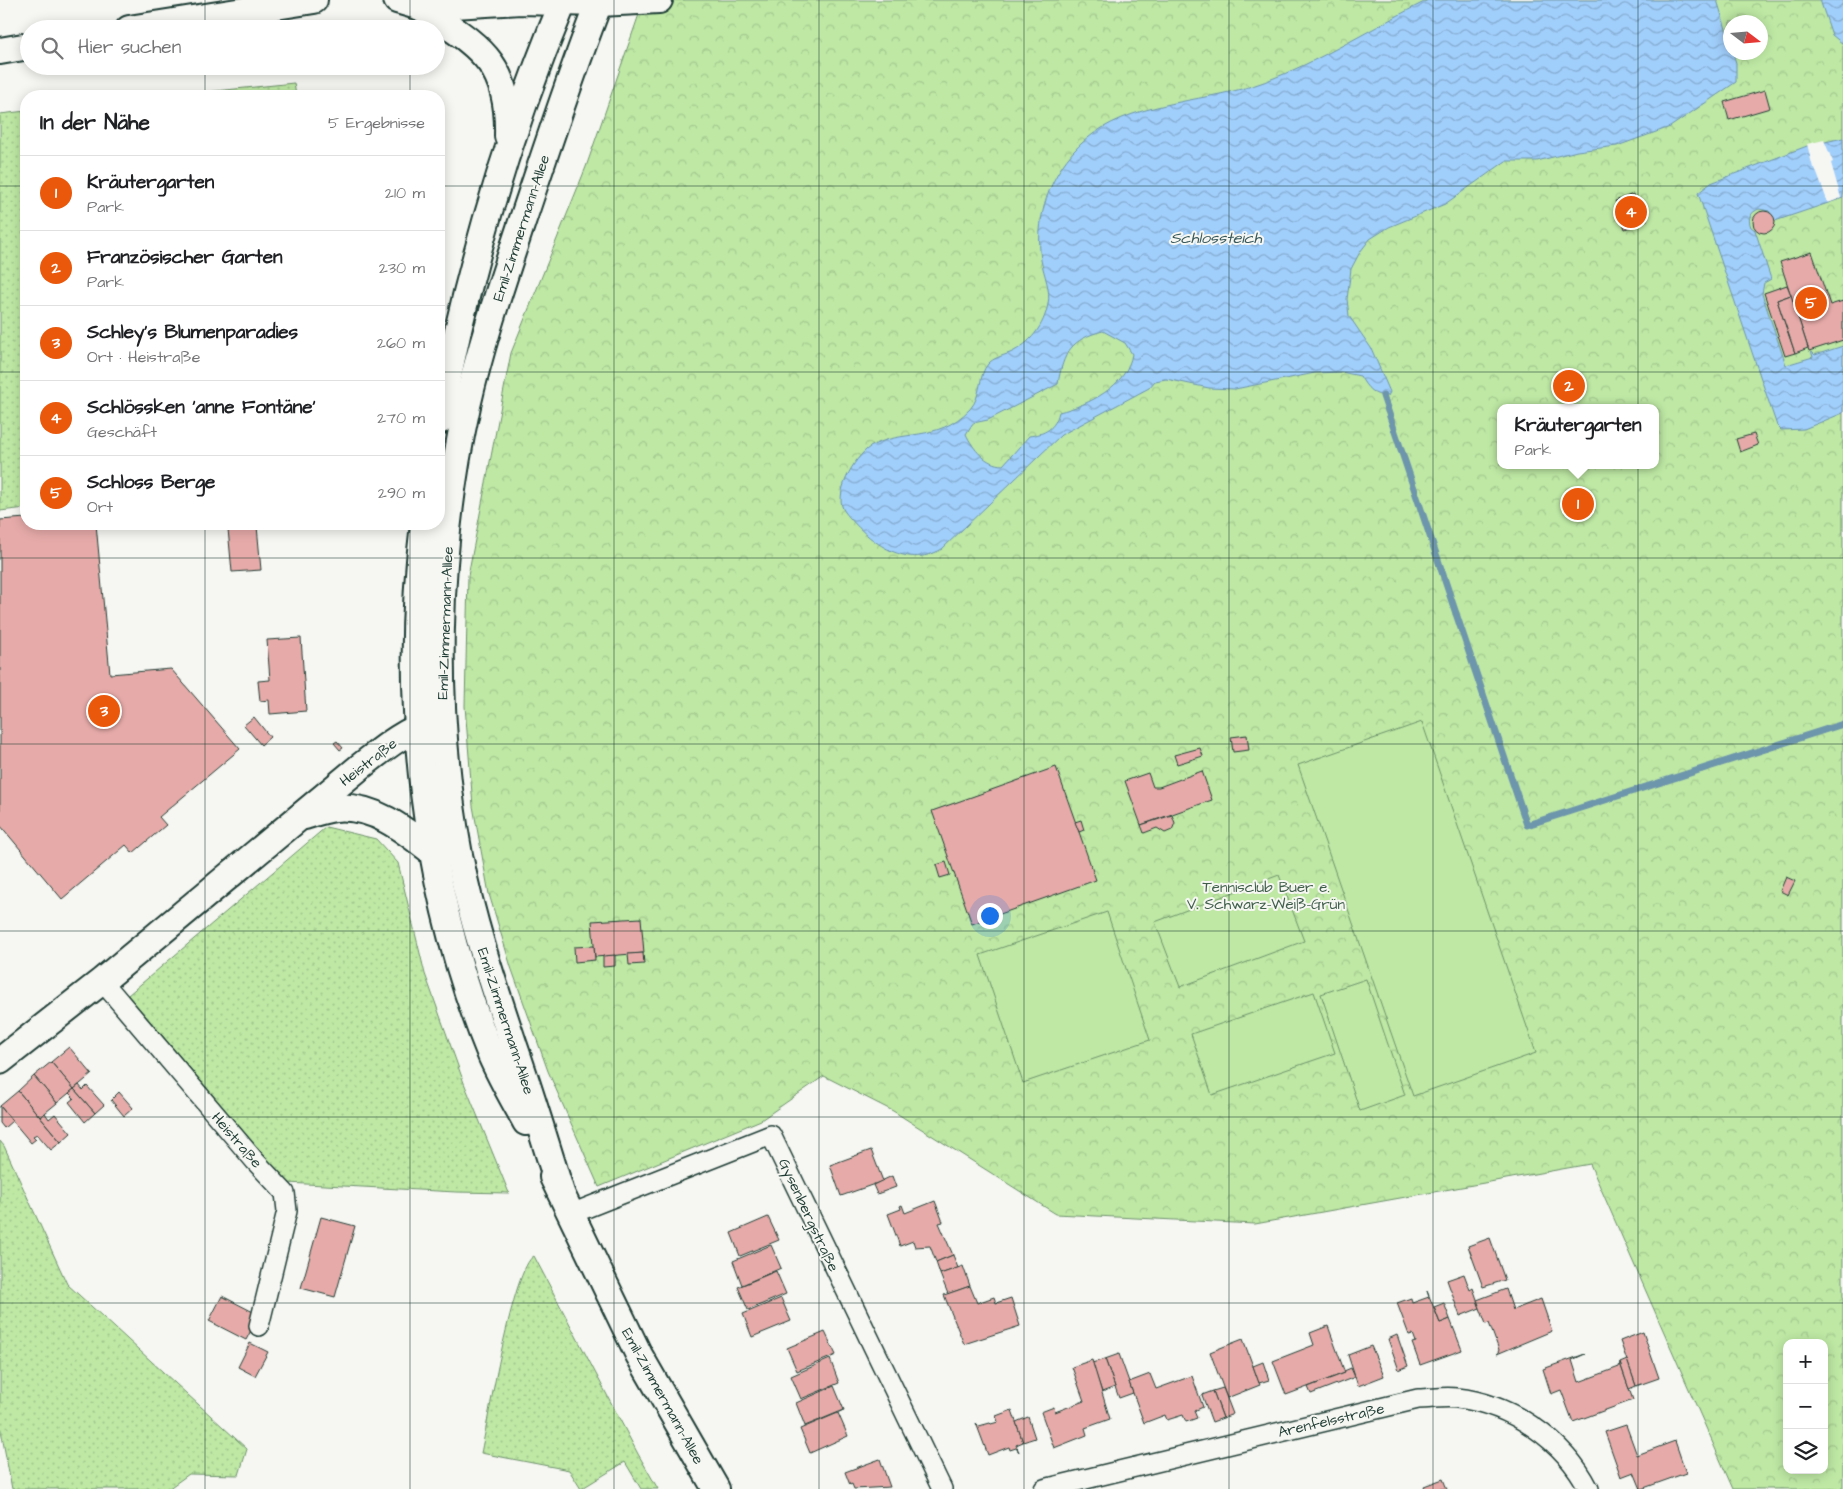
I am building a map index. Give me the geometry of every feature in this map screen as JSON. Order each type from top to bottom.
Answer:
[{"type":"main road","points":[[186,20],[314,0]]},
{"type":"main road","points":[[409,3],[659,0]]},
{"type":"main road","points":[[445,394],[472,270],[540,59],[564,1]]},
{"type":"main road","name":"Emil-Zimmermann-Allee","points":[[599,1],[494,308],[468,406],[452,496],[442,633],[422,789],[453,935],[469,990],[492,1056],[639,1355],[716,1489]]},
{"type":"main road","points":[[409,3],[434,20]]},
{"type":"main road","points":[[445,27],[486,55],[497,72],[506,96],[509,116],[508,156]]},
{"type":"main road","points":[[0,51],[20,48]]},
{"type":"main road","name":"Emil-Zimmermann-Allee","points":[[424,530],[415,646],[430,723],[451,805],[472,914],[489,975],[566,1204]]},
{"type":"main road","name":"Heistraße","points":[[0,1060],[102,981],[387,746],[430,723]]},
{"type":"main road","name":"Heistraße","points":[[302,817],[334,808],[365,810],[396,825],[434,852]]},
{"type":"street","name":"Heistraße","points":[[102,981],[255,1161],[285,1193],[288,1210],[259,1326]]},
{"type":"street","name":"Gysenbergstraße","points":[[566,1204],[771,1135],[942,1489]]},
{"type":"street","name":"Arenfelsstraße","points":[[1044,1489],[1418,1400],[1456,1397],[1492,1405],[1526,1421],[1553,1442],[1582,1476],[1589,1489]]},
{"type":"green space","name":"Tennisclub Buer e. V. Schwarz-Weiß-Grün","points":[[644,0],[1843,0],[1843,1489],[1733,1489],[1590,1164],[1255,1224],[1056,1214],[893,1111],[824,1076],[761,1120],[599,1187],[548,1071],[511,967],[489,894],[473,806],[465,706],[468,576],[511,353],[586,167]]},
{"type":"green space","points":[[294,83],[295,90],[226,90]]},
{"type":"green space","points":[[20,112],[20,509],[0,511],[0,114]]},
{"type":"green space","points":[[1422,722],[1536,1053],[1413,1096],[1298,765]]},
{"type":"green space","points":[[326,827],[376,839],[398,863],[425,974],[464,1083],[509,1193],[287,1183],[128,995]]},
{"type":"green space","name":"Tennisclub Buer e. V. Schwarz-Weiß-Grün","points":[[1279,875],[1304,941],[1180,987],[1155,922]]},
{"type":"green space","points":[[1107,912],[1150,1040],[1023,1083],[980,955]]},
{"type":"green space","points":[[1366,979],[1405,1095],[1360,1111],[1321,994]]},
{"type":"green space","points":[[1314,992],[1335,1053],[1212,1095],[1191,1034]]},
{"type":"green space","points":[[0,1141],[4,1146],[67,1284],[247,1449],[239,1475],[189,1474],[168,1489],[12,1489],[0,1425]]},
{"type":"green space","points":[[534,1256],[658,1489],[641,1489],[625,1462],[581,1489],[569,1470],[481,1453],[510,1315],[526,1266]]},
{"type":"water","name":"Schlossteich","points":[[1428,0],[1717,0],[1723,19],[1723,60],[1735,60],[1736,82],[1670,127],[1617,146],[1577,151],[1537,161],[1506,161],[1445,204],[1389,227],[1370,239],[1351,269],[1347,299],[1349,316],[1371,348],[1390,392],[1388,396],[1378,395],[1371,391],[1360,376],[1341,372],[1315,373],[1235,389],[1209,388],[1166,379],[1155,381],[1149,388],[1061,435],[942,549],[928,555],[914,556],[901,554],[888,549],[864,533],[845,512],[841,497],[847,477],[858,459],[870,447],[882,441],[932,431],[945,427],[957,420],[974,404],[988,364],[1024,345],[1043,320],[1049,299],[1041,260],[1040,242],[1044,207],[1049,190],[1057,174],[1079,146],[1093,134],[1132,114],[1243,89],[1285,74]],"holes":[[[1103,331],[1125,343],[1132,354],[1123,376],[1115,385],[1094,399],[1059,412],[1052,427],[1040,434],[1029,436],[1003,465],[991,462],[981,455],[972,445],[966,434],[973,423],[988,420],[1058,384],[1066,356],[1070,349],[1083,338]]]},
{"type":"water","points":[[1820,0],[1843,0],[1843,44],[1832,35]]},
{"type":"water","points":[[1843,138],[1843,198],[1775,221],[1769,211],[1759,209],[1750,218],[1751,227],[1755,230],[1771,279],[1764,283],[1762,294],[1786,365],[1813,357],[1811,351],[1815,355],[1843,346],[1843,413],[1804,429],[1781,430],[1777,426],[1698,193],[1711,183],[1807,146]]},
{"type":"pier","points":[[1824,140],[1833,162],[1831,163],[1841,198],[1828,203],[1815,168],[1813,168],[1807,144]]},
{"type":"building","points":[[1765,90],[1770,108],[1729,120],[1724,102]]},
{"type":"building","points":[[1633,194],[1635,201],[1640,202],[1643,206],[1640,215],[1642,222],[1625,229],[1615,201]]},
{"type":"building","points":[[1645,210],[1647,220],[1642,222],[1640,215]]},
{"type":"building","points":[[1760,211],[1768,211],[1775,218],[1775,226],[1768,233],[1760,233],[1753,226],[1753,218]]},
{"type":"building","points":[[1812,252],[1830,305],[1843,301],[1843,340],[1809,351],[1780,262]]},
{"type":"building","points":[[1787,285],[1791,295],[1777,300],[1795,353],[1785,356],[1764,293]]},
{"type":"building","points":[[1791,295],[1808,348],[1795,353],[1777,300]]},
{"type":"building","points":[[1754,434],[1758,445],[1740,452],[1736,439]]},
{"type":"building","points":[[20,518],[20,530],[97,530],[110,674],[171,669],[240,749],[159,817],[166,825],[133,853],[126,845],[62,899],[0,825],[0,520]]},
{"type":"building","points":[[228,530],[257,530],[261,570],[232,572]]},
{"type":"building","points":[[301,638],[306,711],[270,714],[269,700],[260,701],[258,681],[270,680],[267,640]]},
{"type":"building","points":[[254,717],[270,737],[261,745],[244,725]]},
{"type":"building","points":[[1247,735],[1249,750],[1233,752],[1231,737]]},
{"type":"building","points":[[337,741],[343,748],[340,750],[334,743]]},
{"type":"building","points":[[1200,748],[1203,756],[1177,764],[1174,755]]},
{"type":"building","points":[[1056,767],[1096,880],[972,924],[932,811]]},
{"type":"building","points":[[1202,771],[1212,800],[1141,825],[1125,781],[1148,773],[1153,787],[1159,787]]},
{"type":"building","points":[[1172,815],[1175,823],[1172,830],[1165,833],[1157,828],[1144,833],[1141,825]]},
{"type":"building","points":[[1081,820],[1084,830],[1079,832],[1075,822]]},
{"type":"building","points":[[946,862],[950,875],[940,878],[936,865]]},
{"type":"building","points":[[1786,877],[1795,881],[1788,895],[1780,891]]},
{"type":"building","points":[[641,918],[644,953],[595,957],[592,921]]},
{"type":"building","points":[[594,946],[595,960],[575,962],[574,947]]},
{"type":"building","points":[[643,953],[644,964],[629,965],[628,954]]},
{"type":"building","points":[[615,955],[615,966],[603,967],[603,956]]},
{"type":"building","points":[[69,1047],[92,1074],[74,1089],[51,1062]]},
{"type":"building","points":[[51,1062],[74,1089],[57,1103],[34,1076]]},
{"type":"building","points":[[34,1076],[57,1103],[40,1117],[18,1091]]},
{"type":"building","points":[[79,1085],[83,1090],[87,1086],[104,1105],[95,1113],[74,1089]]},
{"type":"building","points":[[74,1089],[95,1113],[85,1122],[69,1102],[74,1098],[69,1093]]},
{"type":"building","points":[[18,1091],[61,1142],[51,1150],[37,1134],[33,1136],[36,1139],[31,1143],[0,1106]]},
{"type":"building","points":[[119,1092],[133,1108],[124,1116],[111,1100]]},
{"type":"building","points":[[0,1106],[12,1121],[4,1128],[0,1123]]},
{"type":"building","points":[[45,1113],[49,1119],[55,1114],[71,1133],[61,1142],[40,1117]]},
{"type":"building","points":[[871,1150],[883,1181],[841,1196],[830,1165]]},
{"type":"building","points":[[892,1176],[896,1187],[877,1194],[873,1185]]},
{"type":"building","points":[[935,1201],[943,1222],[939,1223],[953,1255],[936,1262],[930,1246],[915,1247],[913,1241],[900,1246],[888,1214],[901,1209],[900,1206],[902,1205],[905,1213]]},
{"type":"building","points":[[321,1217],[355,1226],[335,1297],[301,1288]]},
{"type":"building","points":[[768,1217],[779,1240],[740,1256],[731,1233]]},
{"type":"building","points":[[1490,1238],[1505,1280],[1483,1287],[1468,1246]]},
{"type":"building","points":[[771,1245],[781,1268],[742,1285],[733,1261]]},
{"type":"building","points":[[953,1255],[958,1268],[940,1274],[936,1262]]},
{"type":"building","points":[[963,1266],[970,1286],[948,1294],[940,1274]]},
{"type":"building","points":[[776,1271],[786,1294],[748,1310],[738,1287]]},
{"type":"building","points":[[1464,1274],[1470,1290],[1473,1288],[1480,1308],[1460,1316],[1447,1280]]},
{"type":"building","points":[[970,1286],[977,1303],[994,1297],[996,1303],[1011,1298],[1020,1326],[964,1344],[944,1295]]},
{"type":"building","points":[[1506,1289],[1513,1310],[1541,1299],[1552,1331],[1497,1354],[1499,1350],[1489,1323],[1486,1324],[1477,1300]]},
{"type":"building","points":[[1427,1291],[1440,1323],[1450,1319],[1462,1350],[1420,1365],[1412,1343],[1416,1342],[1413,1334],[1409,1335],[1397,1303],[1411,1298],[1412,1303],[1429,1297]]},
{"type":"building","points":[[222,1296],[259,1315],[246,1340],[209,1321]]},
{"type":"building","points":[[781,1298],[791,1321],[752,1337],[743,1314]]},
{"type":"building","points":[[1444,1303],[1450,1319],[1440,1323],[1434,1307]]},
{"type":"building","points":[[1328,1326],[1345,1373],[1286,1395],[1273,1361],[1314,1345],[1310,1333]]},
{"type":"building","points":[[825,1332],[836,1355],[797,1371],[787,1348]]},
{"type":"building","points":[[1643,1332],[1659,1378],[1636,1386],[1620,1341]]},
{"type":"building","points":[[1397,1335],[1408,1366],[1399,1370],[1388,1339]]},
{"type":"building","points":[[1243,1339],[1260,1385],[1227,1398],[1210,1352]]},
{"type":"building","points":[[250,1343],[268,1352],[255,1376],[238,1367]]},
{"type":"building","points":[[1371,1346],[1384,1376],[1358,1386],[1348,1355]]},
{"type":"building","points":[[1119,1354],[1133,1393],[1119,1398],[1105,1359]]},
{"type":"building","points":[[1585,1354],[1572,1360],[1579,1382],[1619,1367],[1620,1363],[1633,1400],[1573,1422],[1561,1390],[1551,1394],[1543,1369]]},
{"type":"building","points":[[830,1359],[839,1383],[801,1399],[791,1376]]},
{"type":"building","points":[[1105,1359],[1115,1387],[1102,1392],[1092,1363]]},
{"type":"building","points":[[1092,1360],[1110,1419],[1085,1428],[1087,1435],[1054,1448],[1041,1412],[1054,1407],[1055,1412],[1084,1401],[1072,1367]]},
{"type":"building","points":[[1627,1360],[1636,1386],[1629,1389],[1620,1363]]},
{"type":"building","points":[[1263,1362],[1269,1380],[1259,1383],[1253,1366]]},
{"type":"building","points":[[1351,1368],[1355,1377],[1311,1394],[1308,1387],[1345,1373],[1344,1371]]},
{"type":"building","points":[[1150,1374],[1156,1389],[1192,1376],[1203,1407],[1194,1411],[1197,1418],[1186,1422],[1183,1415],[1167,1420],[1165,1415],[1144,1423],[1129,1382]]},
{"type":"building","points":[[834,1386],[844,1410],[805,1426],[796,1403]]},
{"type":"building","points":[[1223,1388],[1233,1414],[1223,1418],[1213,1391]]},
{"type":"building","points":[[1213,1391],[1223,1418],[1212,1422],[1202,1395]]},
{"type":"building","points":[[1012,1410],[1023,1442],[1016,1445],[1019,1452],[1016,1448],[1010,1450],[1009,1447],[988,1455],[976,1423],[979,1426],[998,1422],[996,1416]]},
{"type":"building","points":[[838,1413],[848,1436],[810,1453],[800,1429]]},
{"type":"building","points":[[1028,1417],[1035,1438],[1023,1442],[1016,1422]]},
{"type":"building","points":[[1626,1425],[1637,1455],[1675,1441],[1686,1473],[1641,1489],[1634,1472],[1621,1477],[1605,1432]]},
{"type":"building","points":[[880,1459],[890,1487],[854,1489],[852,1484],[850,1485],[845,1472]]},
{"type":"building","points":[[1443,1479],[1447,1489],[1425,1489],[1424,1486]]},
{"type":"waterway","points":[[1383,396],[1527,825],[1843,724]]},
{"type":"place","name":"Schlössken 'anne Fontäne'","points":[[1631,212]]},
{"type":"place","name":"Schloss Berge","points":[[1811,303]]},
{"type":"place","name":"Französischer Garten","points":[[1569,386]]},
{"type":"place","name":"Kräutergarten","points":[[1578,504]]},
{"type":"place","name":"Schley's Blumenparadies","points":[[104,711]]}]
